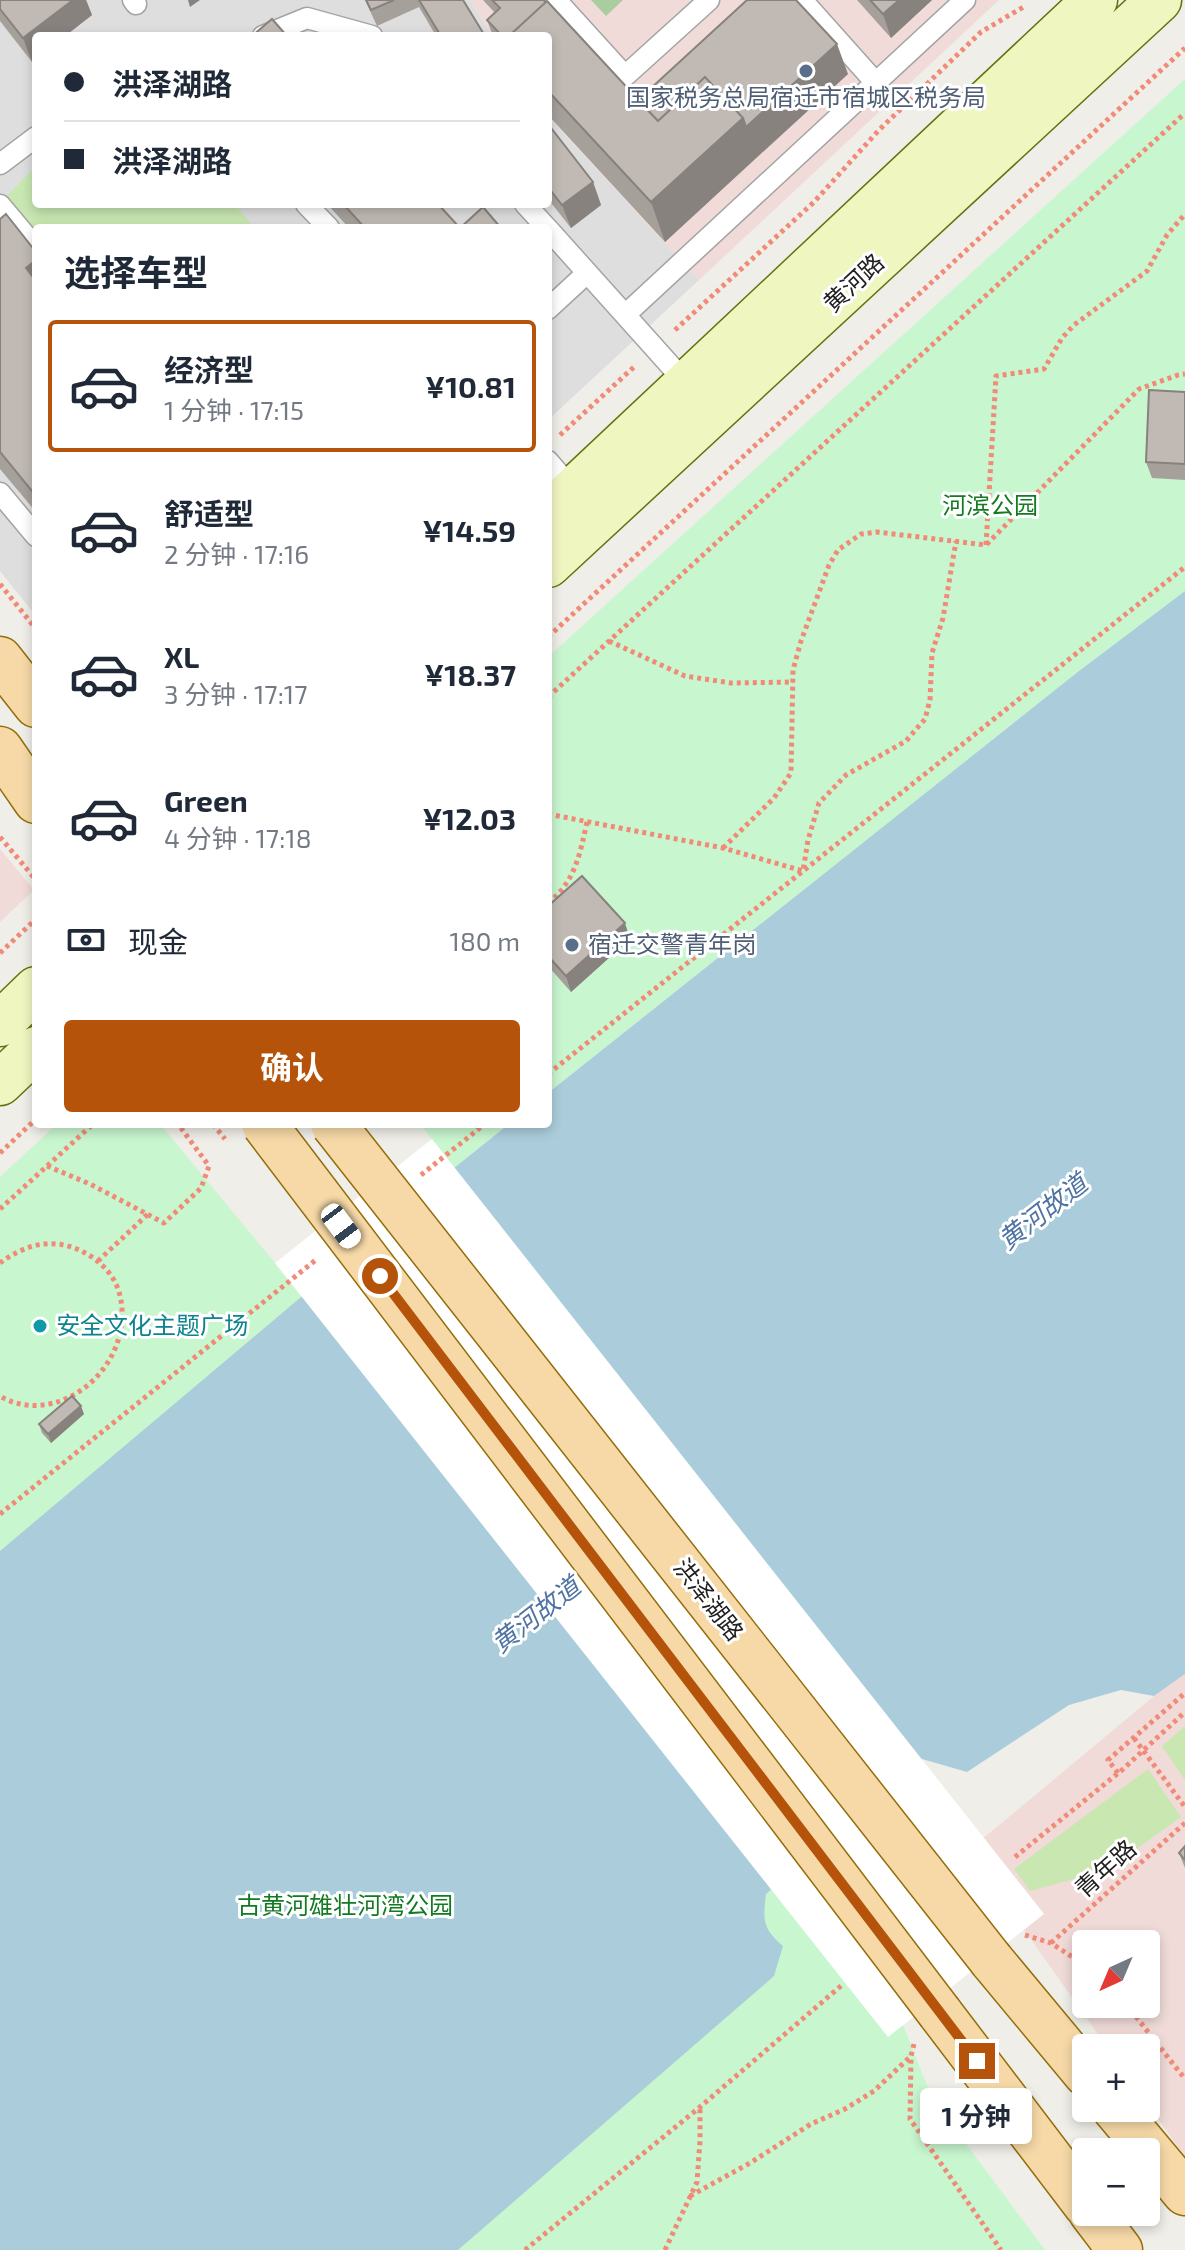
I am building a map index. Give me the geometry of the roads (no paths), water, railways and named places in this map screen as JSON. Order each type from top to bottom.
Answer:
[{"type":"main road","name":"黄河路","points":[[556,488],[687,384],[1095,0]]},
{"type":"main road","name":"黄河路","points":[[552,561],[1159,0]]},
{"type":"main road","points":[[0,659],[32,700]]},
{"type":"main road","points":[[0,749],[32,795]]},
{"type":"main road","points":[[0,1024],[32,993]]},
{"type":"main road","points":[[0,1083],[32,1053]]},
{"type":"main road","points":[[267,1128],[1072,2187]]},
{"type":"main road","name":"洪泽湖路","points":[[336,1128],[1004,1947],[1072,2052]]},
{"type":"main road","points":[[1126,2122],[1185,2193]]},
{"type":"main road","points":[[1102,2226],[1120,2250]]},
{"type":"lane","points":[[556,0],[625,76],[709,0]]},
{"type":"lane","points":[[802,0],[876,83]]},
{"type":"lane","points":[[625,315],[965,0]]},
{"type":"lane","points":[[273,32],[307,18],[358,32]]},
{"type":"lane","points":[[0,164],[32,140]]},
{"type":"lane","points":[[0,205],[32,243]]},
{"type":"lane","points":[[310,208],[325,224]]},
{"type":"lane","points":[[529,208],[543,224]]},
{"type":"lane","points":[[552,234],[687,384]]},
{"type":"lane","points":[[552,305],[587,273]]},
{"type":"lane","points":[[0,493],[32,531]]},
{"type":"water","name":"黄河故道","points":[[1185,591],[1185,1674],[1154,1696],[1121,1690],[1069,1705],[967,1772],[922,1759],[766,1894],[766,1923],[771,1934],[783,1946],[774,1976],[458,2250],[0,2250],[0,1551],[504,1128],[552,1128],[552,1090],[1079,671]]},
{"type":"place","name":"国家税务总局宿迁市宿城区税务局","points":[[806,71]]},
{"type":"place","name":"宿迁交警青年岗","points":[[572,945]]},
{"type":"place","name":"安全文化主题广场","points":[[40,1326]]},
{"type":"park label","name":"河滨公园","points":[[990,506]]},
{"type":"park label","name":"古黄河雄壮河湾公园","points":[[345,1906]]}]
